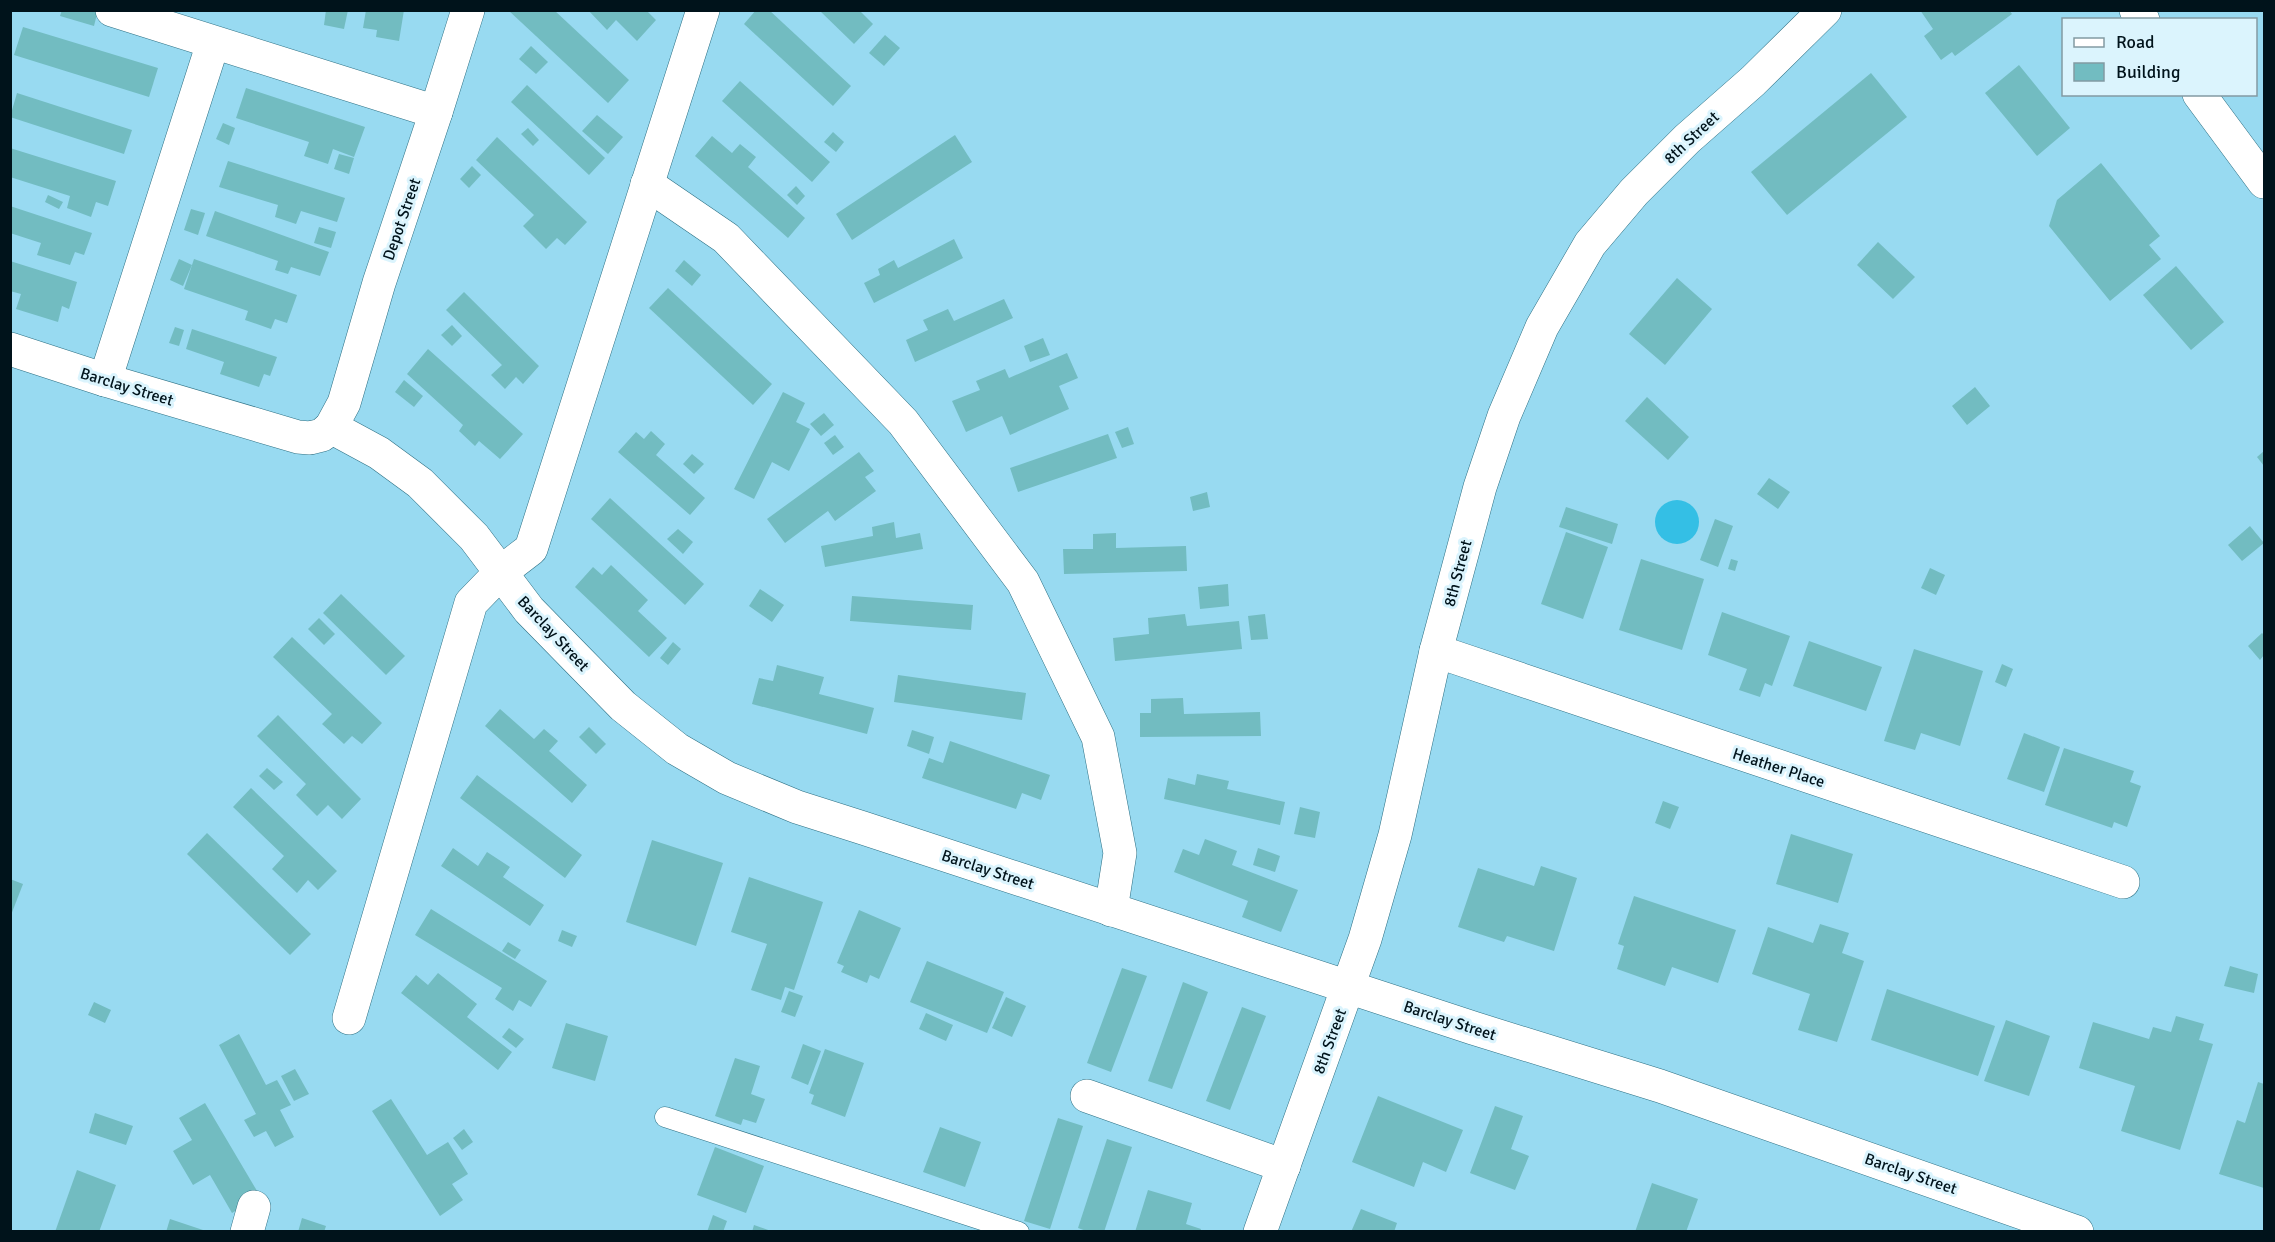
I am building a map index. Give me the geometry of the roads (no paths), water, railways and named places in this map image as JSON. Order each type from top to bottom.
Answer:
[{"type":"street","points":[[112,10],[436,112]]},
{"type":"street","name":"Depot Street","points":[[332,427],[344,403],[379,283],[468,10]]},
{"type":"street","points":[[349,1018],[471,603],[501,572],[531,549],[703,10]]},
{"type":"street","name":"8th Street","points":[[1260,1232],[1365,939],[1395,835],[1436,651],[1480,487],[1504,417],[1542,327],[1590,244],[1634,192],[1687,139],[1753,81],[1825,10]]},
{"type":"street","points":[[105,380],[213,43]]},
{"type":"street","points":[[2200,96],[2265,182]]},
{"type":"street","points":[[648,184],[726,238],[903,422],[1023,582],[1098,737],[1120,853],[1111,910]]},
{"type":"street","name":"Barclay Street","points":[[10,349],[105,380],[298,437],[310,438],[322,435],[332,427],[379,453],[420,483],[474,537],[529,610],[623,706],[677,748],[727,778],[797,807],[1660,1086],[2077,1232]]},
{"type":"street","name":"Heather Place","points":[[1436,651],[2123,882]]},
{"type":"street","points":[[1088,1096],[1284,1166]]},
{"type":"lane","points":[[665,1117],[1019,1232]]},
{"type":"water","points":[[1677,500],[1686,501],[1693,506],[1698,513],[1698,531],[1693,538],[1686,543],[1677,544],[1668,543],[1661,538],[1656,531],[1655,522],[1656,513],[1661,506],[1668,501]]}]
